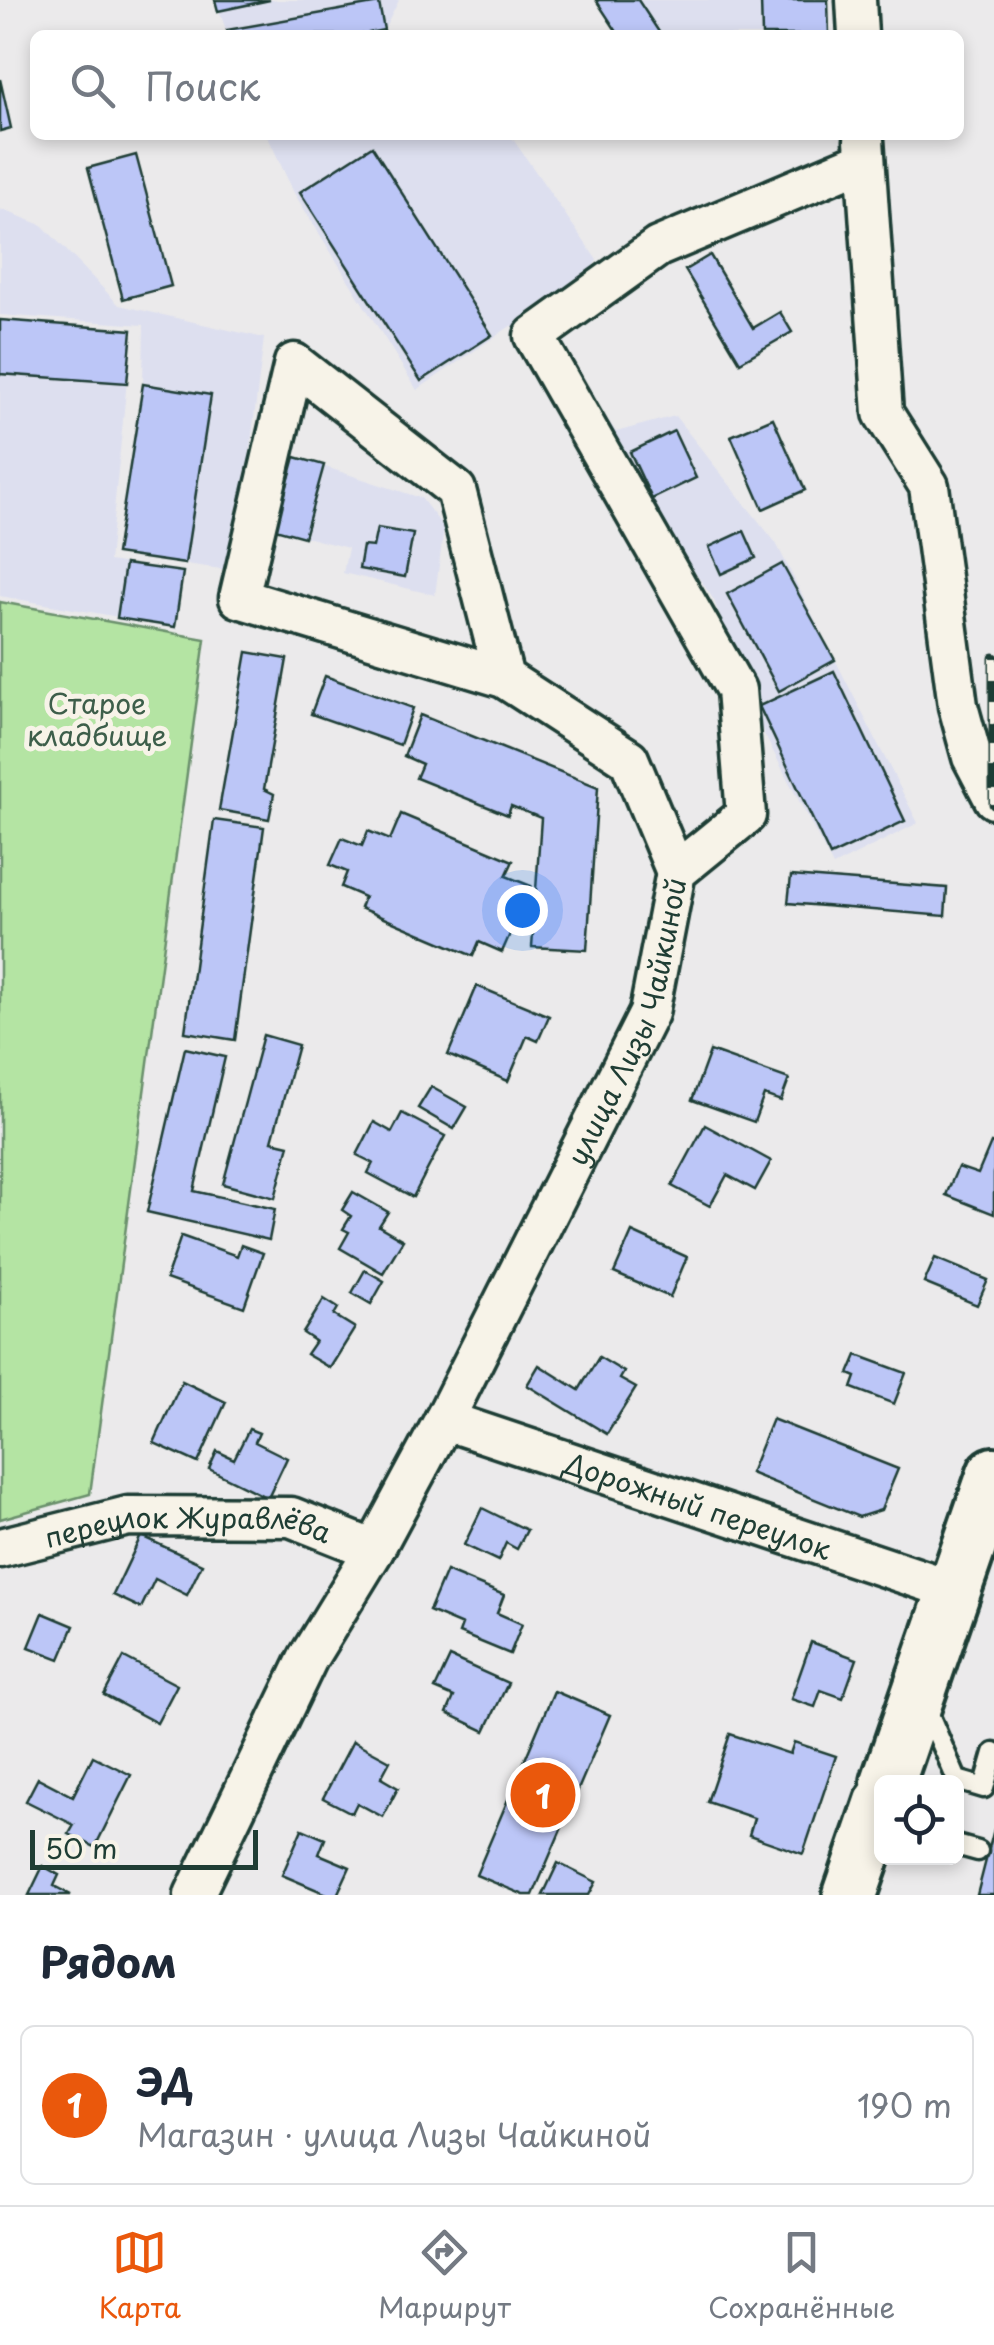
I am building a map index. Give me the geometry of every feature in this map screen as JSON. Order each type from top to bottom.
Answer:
[{"type":"main road","points":[[890,1775],[994,1474]]},
{"type":"street","points":[[856,0],[858,30]]},
{"type":"street","points":[[864,148],[883,413],[929,486],[958,706],[972,757],[994,799]]},
{"type":"street","name":"улица Лизы Чайкиной","points":[[194,1895],[308,1658],[374,1550],[444,1420],[648,1012],[676,872],[746,815],[736,690],[534,336],[658,247],[864,148]]},
{"type":"street","points":[[504,678],[456,490],[294,363],[239,598],[504,678],[628,759],[676,872]]},
{"type":"street","name":"Дорожный переулок","points":[[444,1420],[953,1590]]},
{"type":"street","name":"переулок Журавлёва","points":[[0,1548],[128,1516],[291,1517],[374,1550]]},
{"type":"lane","points":[[920,1690],[958,1780],[984,1788],[994,1753]]},
{"type":"lane","points":[[964,1847],[978,1851]]},
{"type":"shaded area","points":[[215,0],[399,0],[384,30],[226,30]]},
{"type":"shaded area","points":[[596,0],[828,0],[829,30],[616,30]]},
{"type":"shaded area","points":[[269,140],[513,140],[597,260],[581,285],[536,313],[616,432],[675,416],[776,543],[918,823],[833,866],[751,709],[714,600],[646,501],[512,325],[417,390],[294,193]]},
{"type":"shaded area","points":[[0,209],[42,225],[119,305],[264,338],[235,571],[116,554],[143,384],[144,325],[0,315]]},
{"type":"shaded area","points":[[0,320],[132,330],[109,561],[183,572],[175,627],[0,596]]},
{"type":"shaded area","points":[[295,457],[421,498],[444,528],[435,595],[343,573],[348,548],[275,529]]},
{"type":"green space","name":"Старое кладбище","points":[[0,602],[205,639],[90,1494],[0,1519]]},
{"type":"building","points":[[215,0],[270,0],[218,11]]},
{"type":"building","points":[[596,0],[638,0],[658,30],[616,30]]},
{"type":"building","points":[[761,0],[828,0],[829,30],[762,30]]},
{"type":"building","points":[[379,3],[384,30],[227,30]]},
{"type":"building","points":[[0,79],[11,128],[0,131]]},
{"type":"building","points":[[372,146],[492,335],[421,381],[300,192]]},
{"type":"building","points":[[136,155],[171,286],[123,299],[88,168]]},
{"type":"building","points":[[710,255],[753,328],[780,312],[792,332],[740,362],[685,270]]},
{"type":"building","points":[[0,320],[132,330],[127,383],[0,374]]},
{"type":"building","points":[[143,384],[211,395],[185,564],[116,554]]},
{"type":"building","points":[[773,418],[805,490],[763,509],[731,436]]},
{"type":"building","points":[[674,431],[696,478],[652,499],[630,452]]},
{"type":"building","points":[[295,457],[324,465],[304,537],[275,529]]},
{"type":"building","points":[[377,528],[413,534],[405,577],[359,569],[363,546],[373,547]]},
{"type":"building","points":[[744,531],[756,558],[721,574],[709,547]]},
{"type":"building","points":[[125,564],[183,572],[175,627],[117,618]]},
{"type":"building","points":[[782,564],[835,660],[779,691],[727,594]]},
{"type":"building","points":[[247,652],[287,659],[264,789],[274,794],[269,819],[219,810]]},
{"type":"building","points":[[834,671],[905,821],[830,856],[759,706]]},
{"type":"building","points":[[325,676],[413,708],[400,745],[311,714]]},
{"type":"building","points":[[420,715],[598,787],[587,950],[532,947],[541,818],[511,806],[508,815],[416,778],[422,764],[404,756]]},
{"type":"building","points":[[401,814],[513,861],[506,876],[531,886],[502,952],[479,942],[473,956],[360,908],[364,897],[341,887],[347,872],[330,865],[342,838],[362,846],[368,831],[390,840]]},
{"type":"building","points":[[214,820],[264,827],[235,1040],[185,1032]]},
{"type":"building","points":[[791,876],[947,888],[945,916],[788,903]]},
{"type":"building","points":[[477,986],[549,1016],[538,1041],[527,1036],[508,1081],[448,1055]]},
{"type":"building","points":[[263,1035],[298,1045],[272,1141],[289,1145],[275,1198],[223,1184]]},
{"type":"building","points":[[185,1048],[225,1057],[194,1191],[275,1209],[269,1240],[147,1212]]},
{"type":"building","points":[[710,1051],[789,1079],[781,1101],[764,1095],[754,1122],[692,1100]]},
{"type":"building","points":[[431,1087],[467,1107],[454,1129],[418,1108]]},
{"type":"building","points":[[402,1113],[445,1136],[413,1197],[368,1173],[373,1163],[357,1155],[374,1122],[392,1132]]},
{"type":"building","points":[[705,1125],[771,1161],[755,1190],[727,1175],[710,1206],[672,1186]]},
{"type":"building","points":[[991,1143],[994,1214],[946,1195],[958,1167],[978,1174]]},
{"type":"building","points":[[353,1192],[388,1212],[379,1226],[403,1240],[383,1273],[340,1248],[349,1232],[343,1229],[351,1216],[342,1210]]},
{"type":"building","points":[[632,1232],[687,1257],[670,1297],[614,1273]]},
{"type":"building","points":[[181,1236],[237,1256],[241,1245],[263,1253],[244,1307],[166,1279]]},
{"type":"building","points":[[935,1258],[988,1280],[977,1305],[924,1283]]},
{"type":"building","points":[[365,1270],[384,1281],[371,1304],[352,1293]]},
{"type":"building","points":[[324,1299],[338,1308],[334,1315],[355,1328],[330,1368],[306,1354],[315,1341],[303,1333]]},
{"type":"building","points":[[857,1355],[906,1373],[894,1404],[852,1388],[856,1377],[849,1374]]},
{"type":"building","points":[[599,1357],[624,1372],[620,1379],[636,1388],[607,1434],[527,1385],[539,1365],[579,1390]]},
{"type":"building","points":[[182,1381],[226,1402],[198,1463],[154,1443]]},
{"type":"building","points":[[772,1419],[898,1469],[881,1510],[859,1517],[750,1473]]},
{"type":"building","points":[[249,1429],[259,1433],[255,1442],[287,1458],[268,1498],[209,1469],[217,1451],[234,1459]]},
{"type":"building","points":[[482,1508],[527,1530],[517,1549],[506,1543],[498,1561],[464,1545]]},
{"type":"building","points":[[141,1536],[202,1564],[187,1595],[155,1579],[141,1608],[113,1595]]},
{"type":"building","points":[[446,1571],[504,1595],[497,1613],[522,1624],[510,1654],[459,1633],[462,1625],[429,1611]]},
{"type":"building","points":[[43,1613],[74,1626],[60,1659],[29,1647]]},
{"type":"building","points":[[811,1642],[857,1659],[843,1698],[821,1690],[815,1707],[791,1699]]},
{"type":"building","points":[[124,1657],[177,1685],[157,1723],[104,1695]]},
{"type":"building","points":[[450,1657],[508,1683],[485,1731],[447,1713],[454,1697],[435,1689]]},
{"type":"building","points":[[554,1691],[610,1715],[533,1895],[524,1895],[476,1875]]},
{"type":"building","points":[[730,1734],[790,1754],[794,1742],[836,1756],[803,1854],[749,1835],[754,1818],[707,1802]]},
{"type":"building","points":[[353,1741],[390,1761],[381,1778],[398,1788],[383,1817],[357,1803],[352,1813],[323,1798]]},
{"type":"building","points":[[93,1756],[131,1775],[95,1847],[69,1834],[74,1825],[26,1801],[38,1778],[73,1796]]},
{"type":"building","points":[[302,1829],[325,1839],[319,1854],[350,1867],[337,1895],[282,1875]]},
{"type":"building","points":[[994,1829],[994,1895],[977,1895]]},
{"type":"building","points":[[558,1863],[596,1882],[589,1895],[543,1895]]},
{"type":"building","points":[[43,1866],[59,1875],[54,1886],[71,1895],[29,1895]]},
{"type":"railway","points":[[994,658],[994,804]]},
{"type":"place","name":"ЭД","points":[[543,1795]]}]
